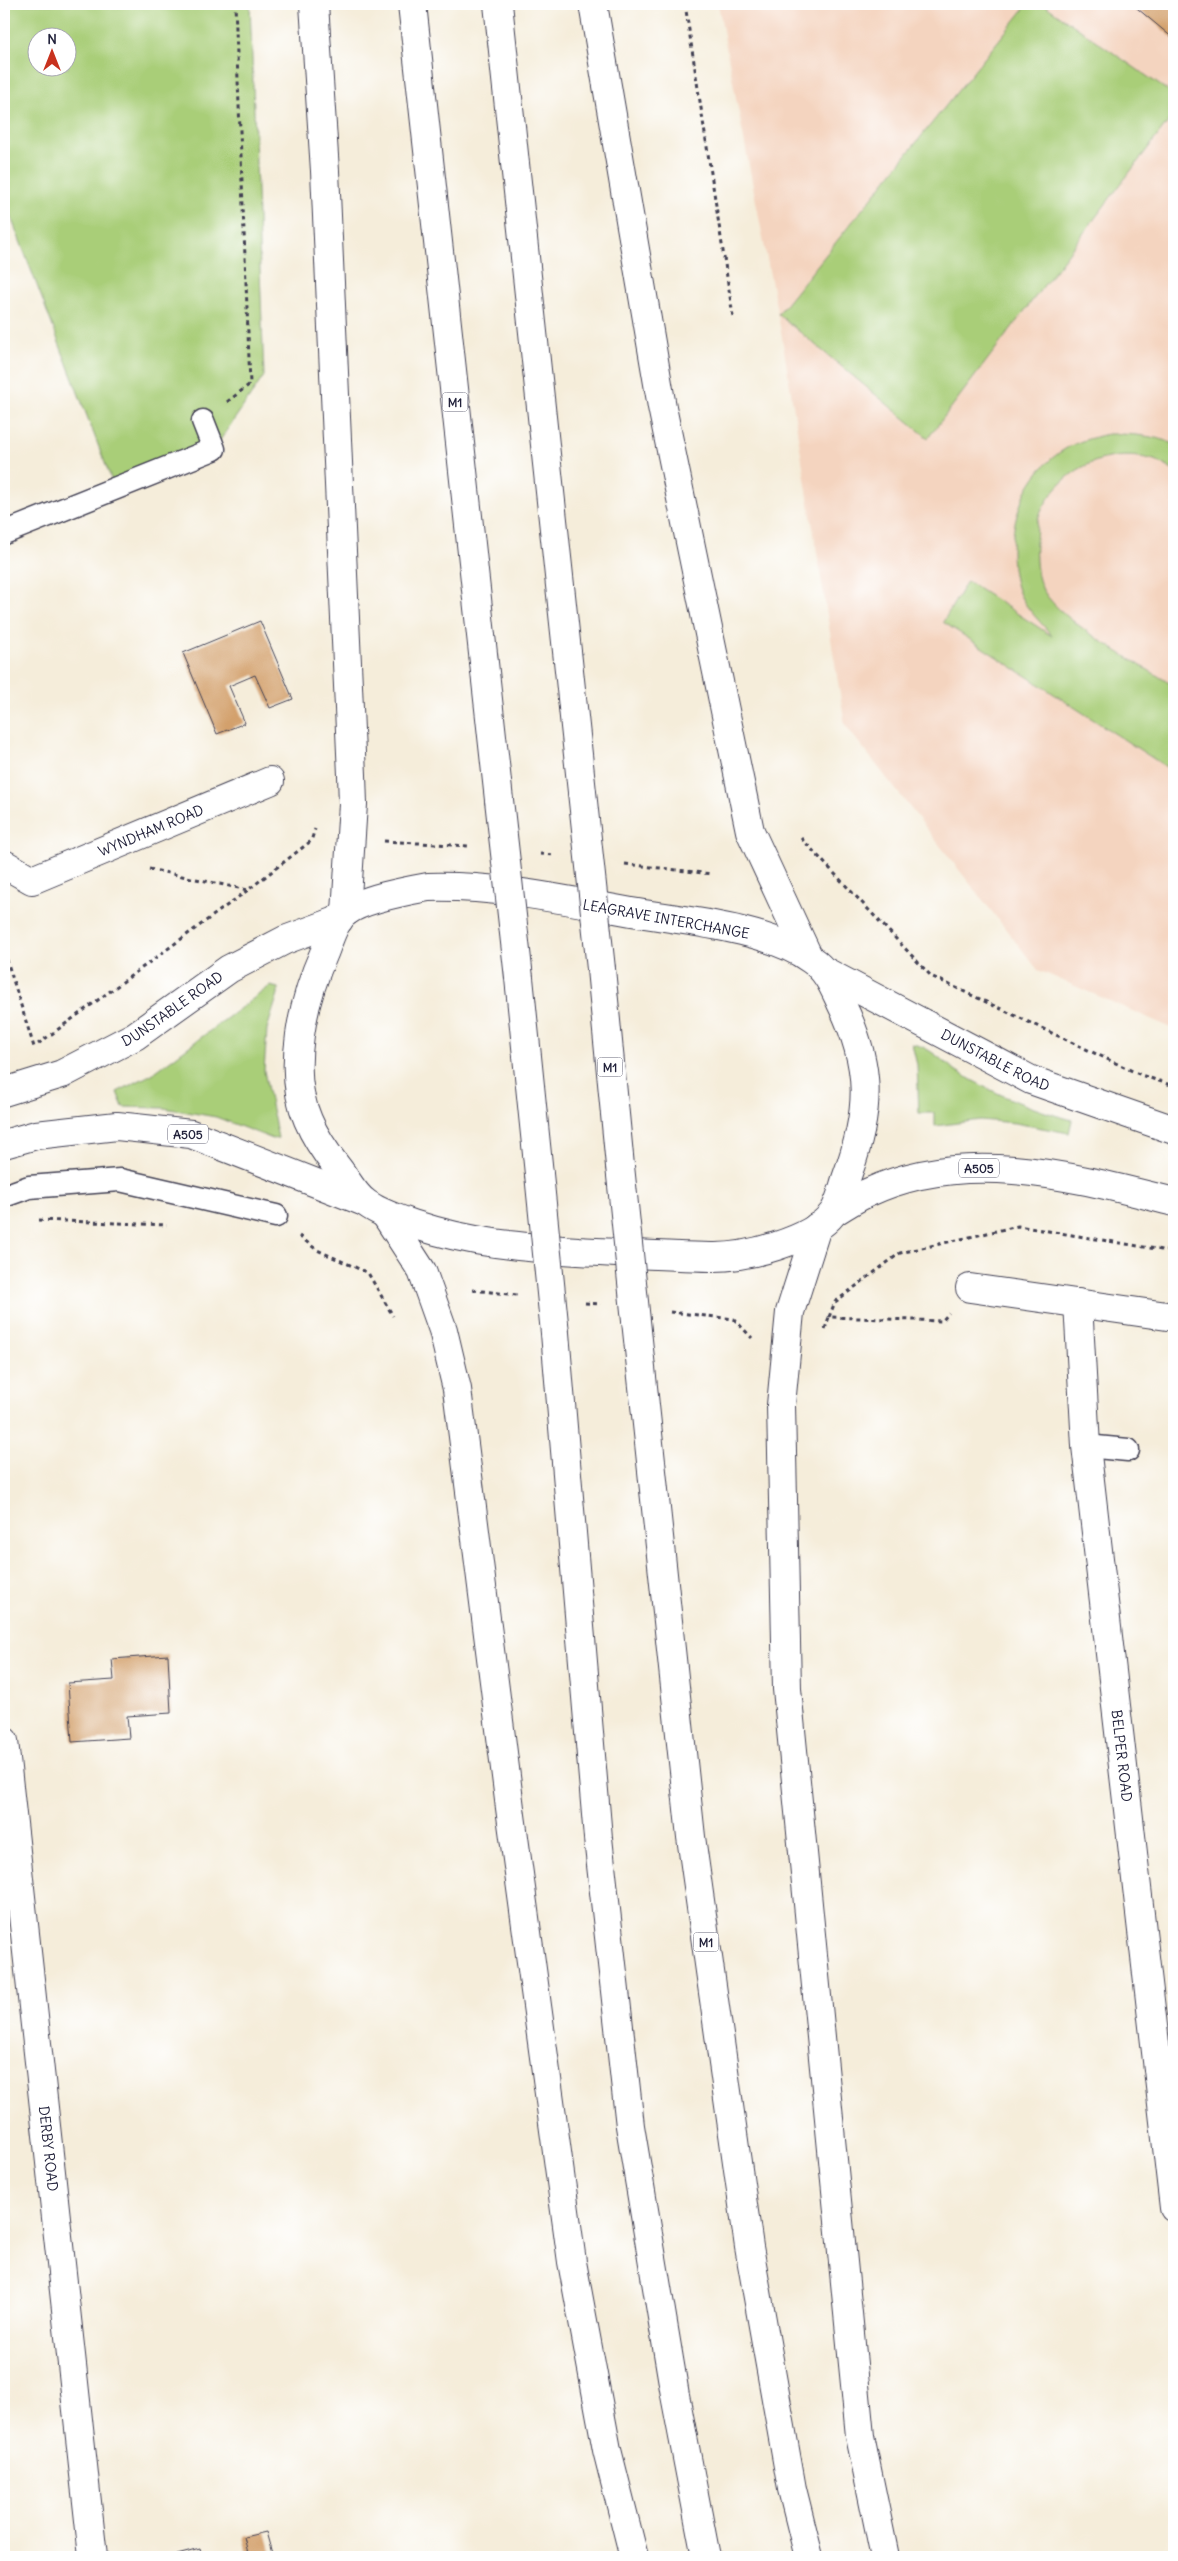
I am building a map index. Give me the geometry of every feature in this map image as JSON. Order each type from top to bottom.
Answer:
[{"type":"main road","points":[[314,4],[325,171],[353,804],[342,916],[320,963],[303,1019],[297,1059],[299,1087],[307,1119],[327,1153],[362,1201],[385,1214],[450,1236],[503,1246],[651,1255],[732,1257],[773,1248],[825,1219]]},
{"type":"main road","name":"M1","points":[[412,4],[519,978],[555,1333],[598,1838],[630,2126],[675,2395],[706,2557]]},
{"type":"main road","name":"M1","points":[[498,4],[691,1837],[749,2247],[792,2489],[809,2557]]},
{"type":"main road","points":[[593,4],[662,407],[750,831],[817,964],[856,1034],[866,1080],[864,1116],[852,1162],[825,1219],[790,1312],[781,1405],[787,1689],[860,2436],[885,2557]]},
{"type":"main road","name":"WYNDHAM ROAD","points":[[4,864],[32,880],[270,781]]},
{"type":"main road","name":"LEAGRAVE INTERCHANGE","points":[[342,916],[390,894],[428,887],[451,886],[544,897],[758,935],[817,964]]},
{"type":"main road","name":"DUNSTABLE ROAD","points":[[4,1092],[62,1074],[135,1036],[229,969],[285,940],[342,916]]},
{"type":"main road","name":"DUNSTABLE ROAD","points":[[817,964],[1031,1080],[1174,1130]]},
{"type":"main road","name":"A505","points":[[4,1144],[36,1135],[117,1126],[191,1134],[362,1201]]},
{"type":"main road","name":"A505","points":[[825,1219],[868,1192],[904,1180],[941,1171],[974,1168],[1043,1173],[1174,1202]]},
{"type":"main road","points":[[385,1214],[422,1271],[443,1330],[457,1389],[510,1808],[572,2262],[607,2450],[634,2557]]},
{"type":"main road","points":[[970,1288],[1174,1317]]},
{"type":"main road","name":"BELPER ROAD","points":[[1078,1303],[1086,1446],[1174,2208]]},
{"type":"main road","name":"DERBY ROAD","points":[[4,1741],[93,2557]]},
{"type":"lane","points":[[4,533],[214,449],[203,421]]},
{"type":"lane","points":[[4,1196],[29,1187],[120,1180],[276,1216]]},
{"type":"lane","points":[[1086,1446],[1128,1450]]},
{"type":"path","points":[[203,421],[250,384],[236,4]]},
{"type":"path","points":[[684,4],[733,316]]},
{"type":"path","points":[[4,951],[34,1047],[248,890],[311,841],[316,824]]},
{"type":"path","points":[[801,838],[931,976],[1141,1075],[1174,1086]]},
{"type":"path","points":[[146,868],[248,890]]},
{"type":"path","points":[[276,1216],[317,1250],[368,1273],[393,1316]]},
{"type":"path","points":[[38,1220],[174,1226]]},
{"type":"path","points":[[823,1333],[835,1302],[900,1253],[1018,1226],[1174,1252]]},
{"type":"path","points":[[829,1317],[942,1321],[970,1288]]},
{"type":"shaded area","points":[[718,4],[1174,4],[1174,1029],[1038,970],[845,725],[782,337]]},
{"type":"green space","points":[[4,4],[250,4],[264,376],[214,449],[113,484],[4,199]]},
{"type":"green space","points":[[1028,4],[1043,4],[1174,95],[1174,114],[928,438],[778,314]]},
{"type":"green space","points":[[1108,434],[1142,436],[1174,444],[1174,471],[1151,459],[1133,456],[1100,460],[1084,466],[1071,475],[1058,486],[1039,516],[1036,548],[1037,573],[1043,590],[1067,616],[1103,642],[1174,686],[1174,772],[943,622],[967,581],[1052,636],[1028,608],[1021,597],[1015,580],[1012,549],[1017,515],[1030,484],[1052,458],[1066,448],[1082,441]]},
{"type":"green space","points":[[270,986],[278,988],[278,994],[267,1029],[264,1071],[278,1138],[273,1139],[216,1117],[164,1108],[123,1107],[117,1092],[152,1074]]},
{"type":"green space","points":[[912,1044],[930,1051],[958,1072],[999,1094],[1028,1106],[1072,1120],[1069,1133],[1015,1123],[980,1120],[935,1126],[935,1113],[919,1113],[917,1065]]},
{"type":"building","points":[[1132,4],[1174,4],[1174,39]]},
{"type":"building","points":[[260,621],[293,699],[270,708],[255,675],[229,686],[245,723],[217,734],[183,653]]},
{"type":"building","points":[[168,1655],[171,1713],[127,1716],[129,1738],[72,1742],[68,1683],[114,1680],[112,1659]]},
{"type":"building","points":[[266,2532],[273,2557],[249,2557],[244,2537]]},
{"type":"building","points":[[200,2549],[202,2557],[178,2557],[177,2555]]}]
